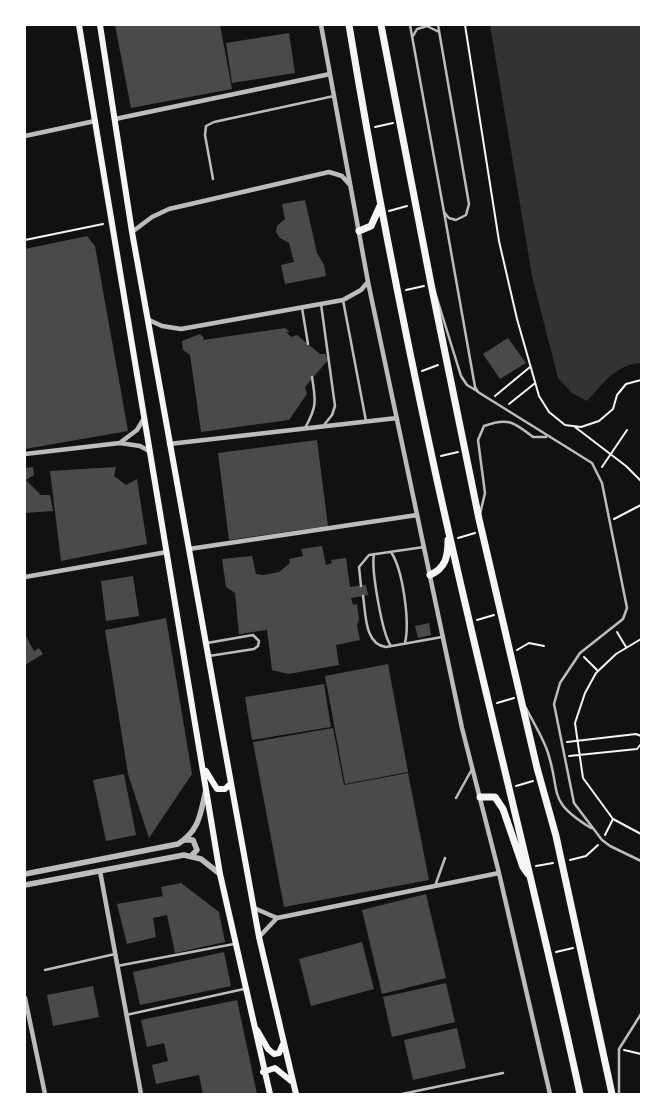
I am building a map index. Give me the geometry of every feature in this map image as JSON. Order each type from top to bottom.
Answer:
[{"type":"main road","points":[[79,25],[143,420],[203,763],[220,874],[263,1072],[270,1094]]},
{"type":"main road","points":[[100,25],[132,232],[259,937],[296,1094]]},
{"type":"main road","points":[[349,25],[380,209],[432,459],[549,954],[580,1094]]},
{"type":"main road","points":[[381,25],[479,519],[561,861],[610,1094]]},
{"type":"main road","points":[[359,231],[371,226],[380,209]]},
{"type":"main road","points":[[430,576],[437,573],[445,563],[449,529]]},
{"type":"main road","points":[[203,763],[215,788],[222,790],[231,783]]},
{"type":"main road","points":[[480,797],[495,797],[503,809],[522,867],[530,877]]},
{"type":"main road","points":[[254,1024],[268,1049],[274,1054],[279,1053],[284,1044]]},
{"type":"main road","points":[[263,1072],[275,1068],[280,1070],[292,1082]]},
{"type":"street","points":[[321,25],[368,282],[443,637],[550,1094]]},
{"type":"street","points":[[115,119],[330,74]]},
{"type":"street","points":[[25,136],[95,121]]},
{"type":"street","points":[[132,232],[152,217],[169,210],[329,172],[342,176],[350,185]]},
{"type":"street","points":[[149,320],[162,326],[181,329],[343,300],[360,290],[368,282]]},
{"type":"street","points":[[169,444],[397,418]]},
{"type":"street","points":[[120,442],[130,437],[143,420]]},
{"type":"street","points":[[25,454],[120,442],[140,446],[149,451]]},
{"type":"street","points":[[189,549],[417,515]]},
{"type":"street","points":[[25,577],[167,552]]},
{"type":"street","points":[[185,840],[196,828],[206,788]]},
{"type":"street","points":[[25,874],[172,845],[185,840],[192,840],[195,844],[197,850],[192,856]]},
{"type":"street","points":[[25,885],[164,858],[192,856],[201,859],[220,874]]},
{"type":"street","points":[[100,871],[141,1094]]},
{"type":"street","points":[[259,937],[278,918],[499,873]]},
{"type":"street","points":[[254,908],[278,918]]},
{"type":"street","points":[[25,998],[45,1094]]},
{"type":"lane","points":[[410,25],[473,379],[478,392]]},
{"type":"lane","points":[[438,25],[469,208],[466,215],[460,219],[449,218],[444,212]]},
{"type":"lane","points":[[412,37],[422,27],[432,27],[439,33]]},
{"type":"lane","points":[[213,179],[205,135],[206,126],[214,122],[334,96]]},
{"type":"lane","points":[[431,284],[441,305],[460,376],[467,385],[592,463],[602,483],[627,608],[624,619],[580,653],[560,683],[554,704],[574,803],[602,840],[641,861]]},
{"type":"lane","points":[[343,300],[366,421]]},
{"type":"lane","points":[[321,304],[336,406],[324,426]]},
{"type":"lane","points":[[302,306],[308,344]]},
{"type":"lane","points":[[305,428],[315,410],[316,402],[312,377]]},
{"type":"lane","points":[[479,519],[485,493],[478,440],[484,426],[499,420],[515,423],[533,437],[548,437]]},
{"type":"lane","points":[[361,586],[359,572],[361,562],[374,554],[424,547]]},
{"type":"lane","points":[[391,552],[397,564],[407,620],[405,643]]},
{"type":"lane","points":[[374,554],[373,565],[383,624],[391,646]]},
{"type":"lane","points":[[363,596],[371,638],[377,644],[391,646],[443,637]]},
{"type":"lane","points":[[206,643],[254,635],[259,641],[258,646],[254,649],[208,656]]},
{"type":"lane","points":[[521,698],[547,750],[557,797],[569,814],[592,828]]},
{"type":"lane","points":[[456,798],[473,768]]},
{"type":"lane","points":[[435,886],[445,858]]},
{"type":"lane","points":[[118,966],[236,944]]},
{"type":"lane","points":[[45,970],[115,954]]},
{"type":"lane","points":[[126,1015],[246,988]]},
{"type":"lane","points":[[619,1094],[619,1050],[641,1014]]},
{"type":"lane","points":[[402,1094],[503,1074]]},
{"type":"path","points":[[465,25],[499,241],[534,384],[549,412],[565,425],[582,427],[599,421],[613,409],[617,395],[626,384],[641,380]]},
{"type":"path","points":[[366,129],[400,121]]},
{"type":"path","points":[[380,209],[416,204]]},
{"type":"path","points":[[25,240],[112,223]]},
{"type":"path","points":[[398,292],[431,284]]},
{"type":"path","points":[[415,374],[448,362]]},
{"type":"path","points":[[491,400],[530,366]]},
{"type":"path","points":[[504,408],[534,384]]},
{"type":"path","points":[[574,426],[612,455],[641,481]]},
{"type":"path","points":[[597,473],[612,455],[627,430]]},
{"type":"path","points":[[432,459],[465,450]]},
{"type":"path","points":[[610,521],[641,505]]},
{"type":"path","points":[[451,540],[482,531]]},
{"type":"path","points":[[470,622],[501,613]]},
{"type":"path","points":[[614,626],[626,647]]},
{"type":"path","points":[[641,639],[626,647],[598,671],[585,693],[575,722],[576,741],[583,778],[613,819],[641,834]]},
{"type":"path","points":[[511,655],[529,643],[544,646]]},
{"type":"path","points":[[580,653],[598,671]]},
{"type":"path","points":[[490,705],[521,698]]},
{"type":"path","points":[[562,742],[636,734],[641,736]]},
{"type":"path","points":[[564,756],[637,749],[641,744]]},
{"type":"path","points":[[509,788],[540,779]]},
{"type":"path","points":[[528,868],[586,856],[602,840],[613,819]]},
{"type":"path","points":[[549,954],[580,946]]},
{"type":"path","points":[[619,1050],[641,1054]]},
{"type":"shaded area","points":[[490,25],[641,25],[641,363],[632,364],[617,371],[587,401],[572,393],[558,378],[532,276]]},
{"type":"building","points":[[115,25],[220,25],[232,89],[131,108]]},
{"type":"building","points":[[289,33],[295,73],[232,83],[226,43]]},
{"type":"building","points":[[305,200],[317,253],[324,265],[326,276],[285,284],[281,265],[294,262],[289,243],[280,238],[276,232],[277,226],[285,219],[282,204]]},
{"type":"building","points":[[87,236],[95,246],[128,431],[25,449],[25,249]]},
{"type":"building","points":[[285,328],[290,332],[286,332],[291,337],[297,335],[320,354],[325,354],[328,360],[305,387],[307,394],[289,420],[201,432],[190,355],[183,350],[182,341],[200,334],[204,338],[203,340]]},
{"type":"building","points":[[508,338],[526,363],[500,379],[483,354]]},
{"type":"building","points":[[317,440],[328,526],[229,540],[218,453]]},
{"type":"building","points":[[33,467],[34,475],[26,480],[41,495],[50,495],[53,511],[25,513],[25,468]]},
{"type":"building","points":[[116,467],[114,476],[126,485],[137,479],[147,544],[61,561],[50,471]]},
{"type":"building","points":[[322,546],[326,565],[332,563],[331,560],[346,558],[350,587],[366,585],[368,595],[351,598],[353,605],[357,604],[359,620],[357,625],[360,640],[336,645],[339,665],[288,674],[272,670],[267,630],[239,634],[235,593],[226,587],[222,559],[252,556],[256,574],[264,575],[279,572],[290,563],[289,559],[303,556],[301,549]]},
{"type":"building","points":[[133,576],[139,616],[106,621],[101,581]]},
{"type":"building","points":[[166,618],[192,774],[149,838],[128,774],[105,630]]},
{"type":"building","points":[[429,623],[431,635],[418,638],[415,626]]},
{"type":"building","points":[[25,634],[34,651],[39,648],[43,654],[25,665]]},
{"type":"building","points":[[388,664],[408,772],[345,784],[325,676]]},
{"type":"building","points":[[324,684],[331,727],[252,740],[245,697]]},
{"type":"building","points":[[333,728],[344,785],[408,773],[429,880],[284,907],[253,742]]},
{"type":"building","points":[[124,774],[136,835],[106,841],[93,780]]},
{"type":"building","points":[[181,883],[219,912],[225,942],[175,953],[167,915],[153,918],[156,937],[127,944],[117,904],[163,896],[161,887]]},
{"type":"building","points":[[426,894],[446,978],[382,994],[362,910]]},
{"type":"building","points":[[362,942],[374,989],[311,1006],[299,959]]},
{"type":"building","points":[[224,952],[231,986],[140,1005],[133,972]]},
{"type":"building","points":[[446,983],[455,1022],[392,1037],[383,997]]},
{"type":"building","points":[[93,986],[99,1017],[53,1026],[47,995]]},
{"type":"building","points":[[237,1000],[257,1094],[203,1094],[199,1075],[156,1084],[152,1065],[168,1061],[164,1043],[147,1047],[141,1020]]},
{"type":"building","points":[[457,1028],[466,1068],[413,1080],[404,1040]]}]
